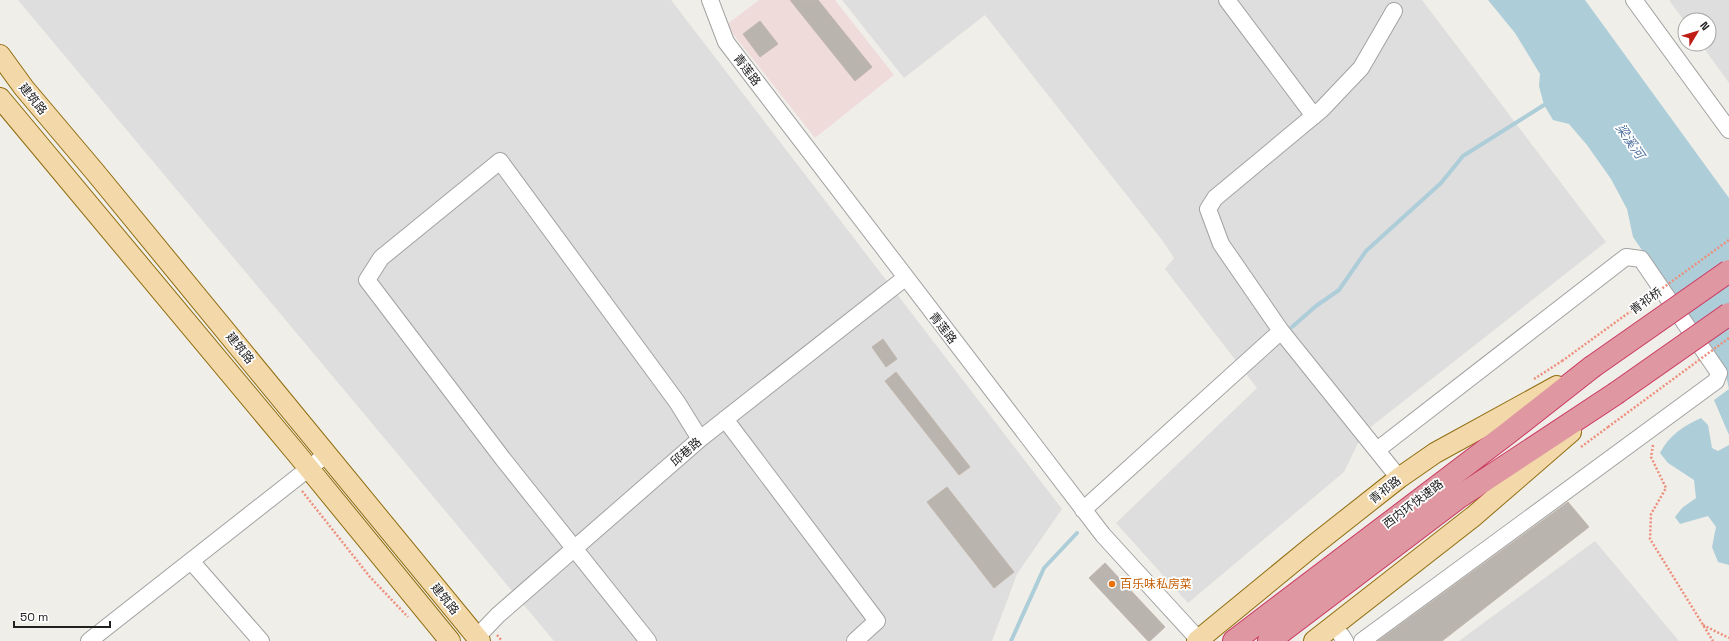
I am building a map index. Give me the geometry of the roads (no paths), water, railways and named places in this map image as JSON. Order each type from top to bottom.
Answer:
[{"type":"highway","name":"青祁桥","points":[[1592,367],[1729,271]]},
{"type":"highway","points":[[1615,394],[1729,314]]},
{"type":"highway","name":"西内环快速路","points":[[1234,641],[1508,433],[1592,367]]},
{"type":"highway","name":"西内环快速路","points":[[1269,641],[1459,497],[1615,394]]},
{"type":"main road","name":"建筑路","points":[[0,55],[24,88],[478,639]]},
{"type":"main road","name":"建筑路","points":[[0,98],[309,468],[450,641]]},
{"type":"main road","name":"青祁路","points":[[1198,640],[1314,545],[1399,478],[1435,453],[1592,367]]},
{"type":"main road","points":[[1314,641],[1474,516],[1615,394]]},
{"type":"street","name":"青莲路","points":[[710,0],[726,42],[905,278],[1103,535],[1198,640]]},
{"type":"street","points":[[1227,0],[1314,116]]},
{"type":"street","points":[[1634,0],[1729,130]]},
{"type":"street","points":[[1394,11],[1361,68],[1314,116],[1215,198],[1208,210],[1221,244],[1281,330],[1399,478]]},
{"type":"street","points":[[648,641],[503,459],[367,280],[381,258],[500,161],[677,402],[700,439]]},
{"type":"street","points":[[1362,641],[1716,381],[1719,373],[1641,260],[1626,257],[1377,450]]},
{"type":"street","name":"邱巷路","points":[[478,639],[498,615],[700,439],[905,278]]},
{"type":"street","points":[[1083,510],[1281,330]]},
{"type":"street","points":[[725,420],[877,621],[855,641]]},
{"type":"street","points":[[89,641],[326,454]]},
{"type":"street","points":[[191,561],[261,641]]},
{"type":"water","name":"梁溪河","points":[[1488,0],[1585,0],[1729,198],[1729,389],[1725,371],[1633,237],[1627,209],[1611,179],[1587,145],[1569,124],[1553,120],[1544,105],[1539,86],[1540,74],[1515,33]]},
{"type":"water","points":[[1729,389],[1729,435],[1714,400]]},
{"type":"water","points":[[1701,418],[1708,425],[1712,448],[1718,451],[1729,445],[1729,565],[1718,562],[1712,547],[1716,527],[1708,516],[1680,524],[1675,517],[1682,508],[1696,498],[1694,480],[1668,463],[1660,453],[1672,436],[1689,424]]},
{"type":"waterway","points":[[1292,327],[1316,306],[1339,290],[1366,251],[1441,183],[1463,156],[1544,105]]},
{"type":"waterway","points":[[1011,641],[1044,568],[1077,533]]},
{"type":"place","name":"百乐味私房菜","points":[[1112,584]]}]
